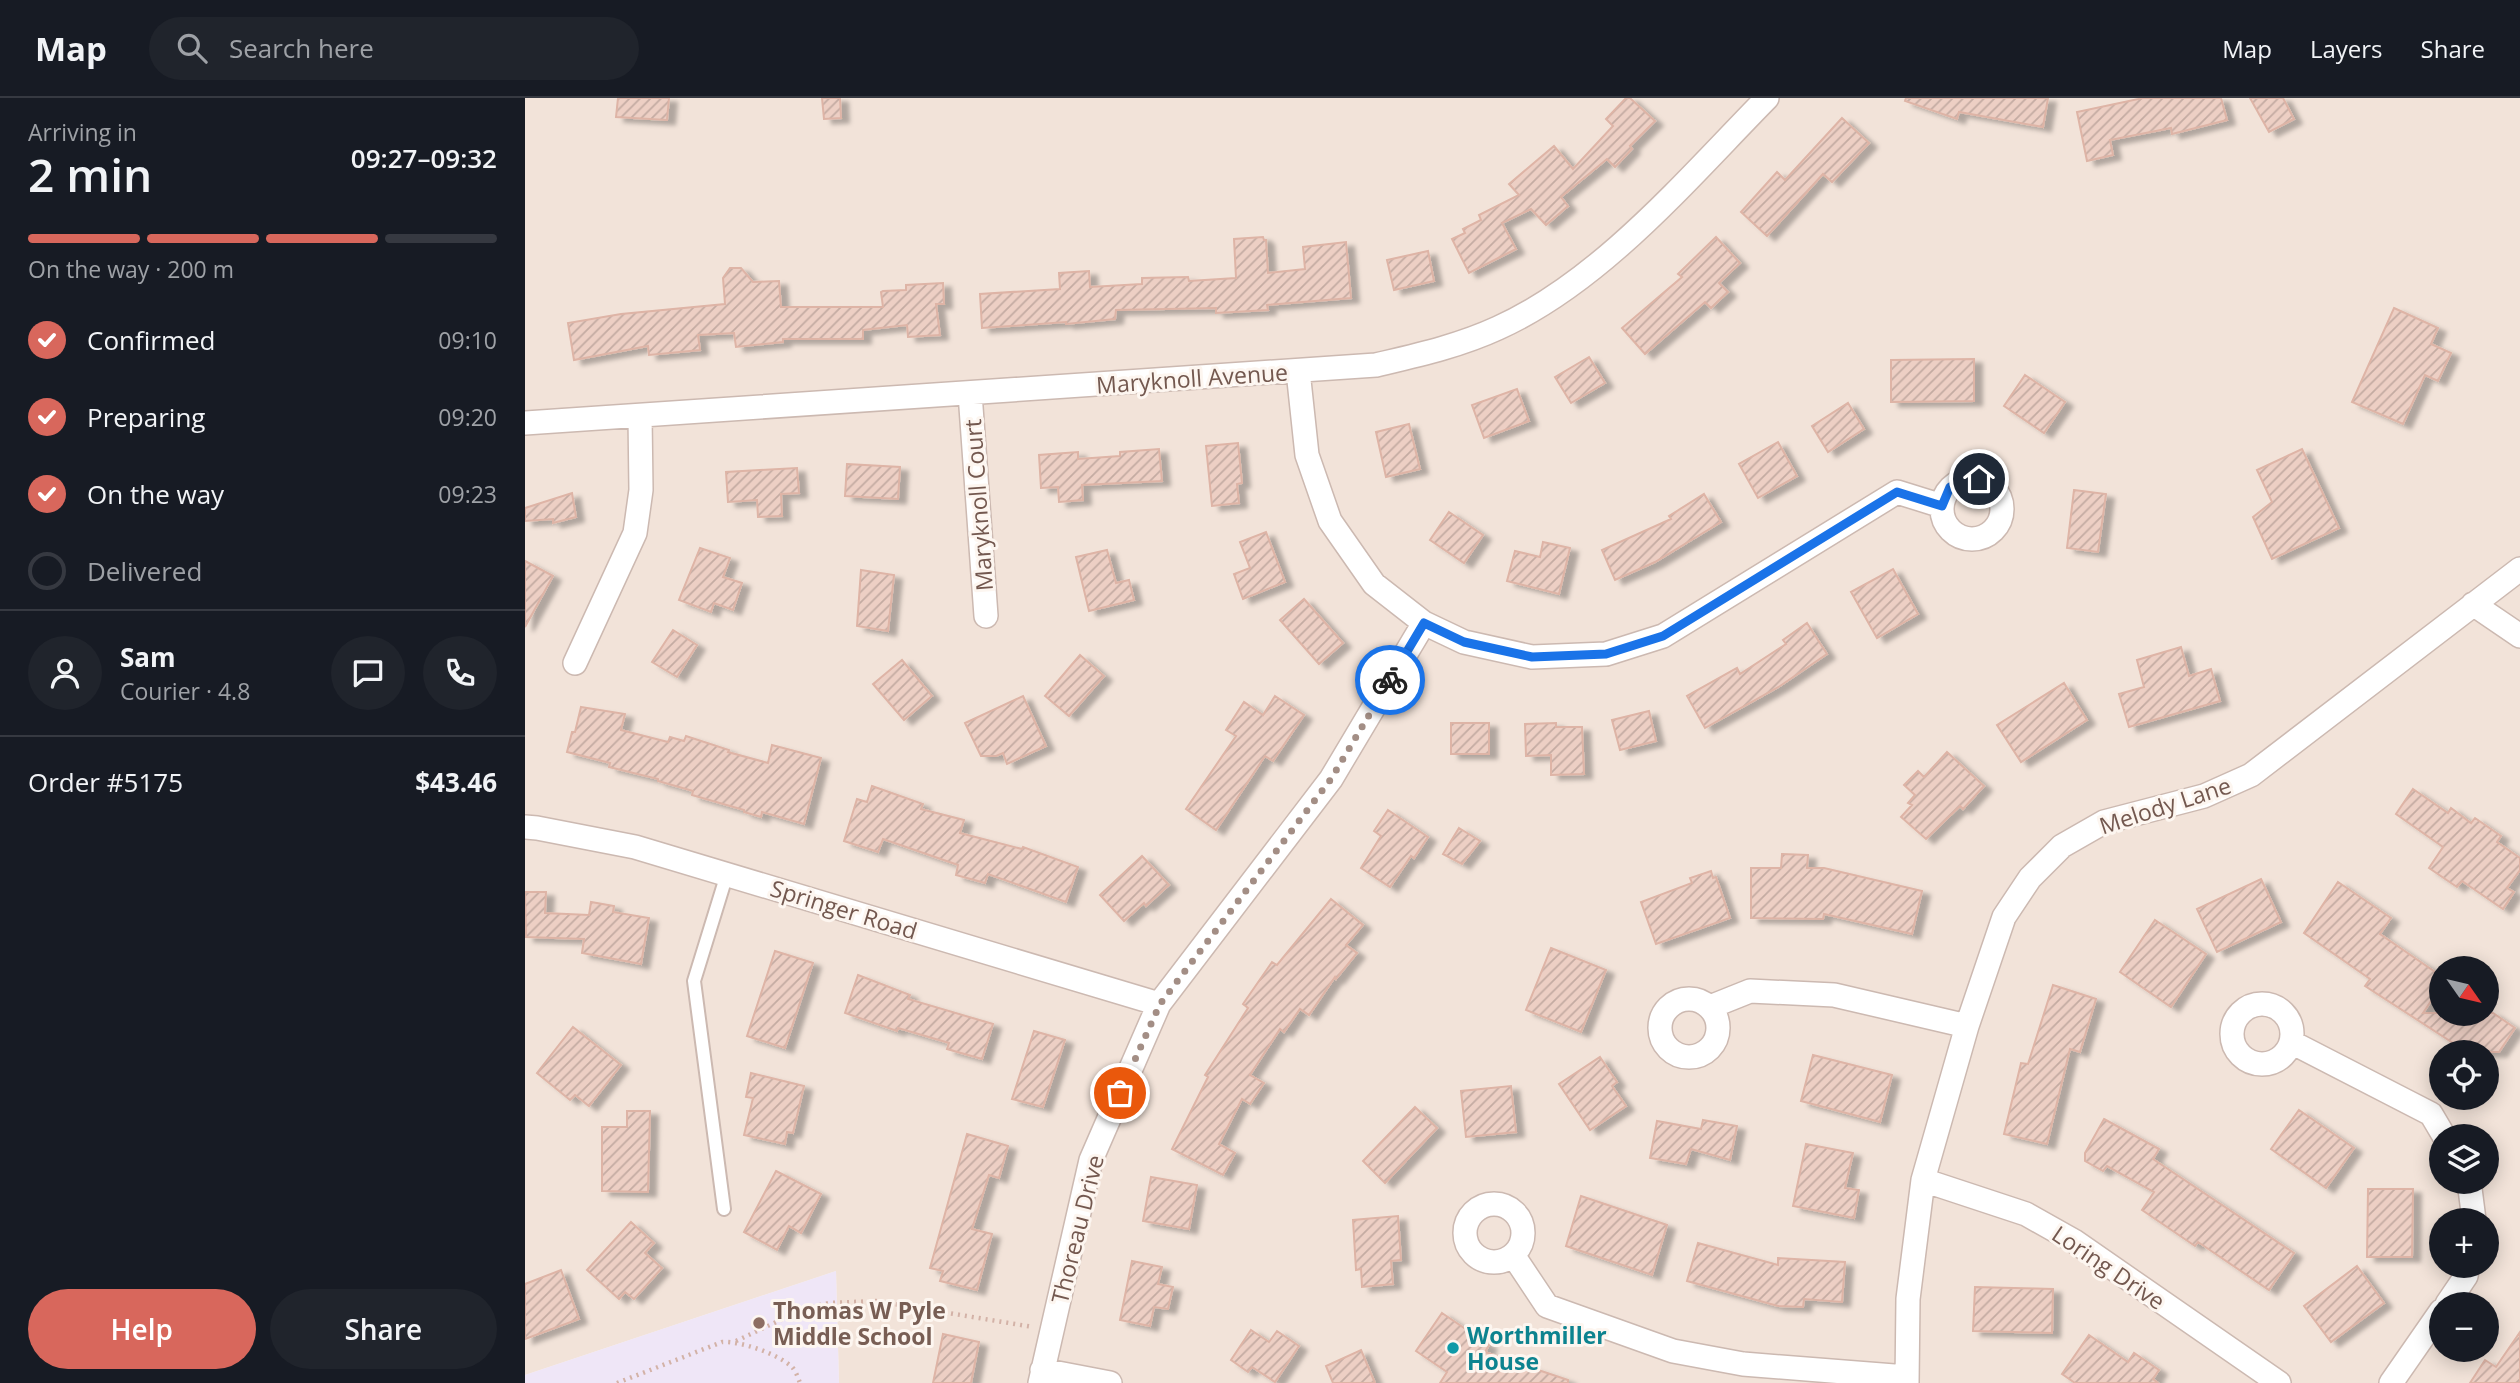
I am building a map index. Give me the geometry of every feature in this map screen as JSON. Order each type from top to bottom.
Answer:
[{"type":"street","name":"Maryknoll Avenue","points":[[525,423],[1376,365],[1442,350],[1500,327],[1567,289],[1628,238],[1767,98]]},
{"type":"street","points":[[1299,371],[1307,455],[1330,521],[1374,584],[1424,623],[1464,642],[1532,657],[1606,654],[1663,636],[1897,492],[1942,506]]},
{"type":"street","name":"Maryknoll Court","points":[[970,393],[986,616]]},
{"type":"street","points":[[575,663],[635,533],[641,489],[640,416]]},
{"type":"street","name":"Melody Lane","points":[[1907,1380],[1908,1299],[1923,1180],[1967,1026],[2004,917],[2030,878],[2062,846],[2104,822],[2203,796],[2251,775],[2520,569]]},
{"type":"street","points":[[2473,604],[2520,636]]},
{"type":"street","name":"Thoreau Drive","points":[[1041,1377],[1091,1160],[1160,1004],[1331,779],[1424,623]]},
{"type":"street","name":"Springer Road","points":[[525,827],[635,847],[1160,1004]]},
{"type":"street","points":[[1710,1007],[1750,991],[1835,995],[1967,1026]]},
{"type":"street","points":[[2291,1042],[2431,1114],[2437,1124]]},
{"type":"street","name":"Loring Drive","points":[[1923,1180],[2026,1214],[2074,1241],[2279,1383]]},
{"type":"street","points":[[1513,1255],[1547,1306],[1673,1351],[1743,1364],[1907,1380]]},
{"type":"street","points":[[2392,1383],[2429,1329]]},
{"type":"street","points":[[1041,1377],[1111,1383]]},
{"type":"lane","points":[[724,1209],[694,981],[727,874]]},
{"type":"path","points":[[617,1383],[722,1342],[736,1341],[806,1308],[829,1303],[876,1301],[1051,1330]]},
{"type":"path","points":[[736,1341],[776,1357],[794,1368],[800,1383]]},
{"type":"shaded area","points":[[525,98],[2520,98],[2520,1383],[839,1383],[836,1271],[525,1375]]},
{"type":"shaded area","name":"Thomas W Pyle Middle School","points":[[836,1271],[839,1383],[525,1383],[525,1375]]},
{"type":"building","points":[[618,98],[669,98],[667,120],[616,117]]},
{"type":"building","points":[[822,98],[840,98],[841,118],[824,119]]},
{"type":"building","points":[[1626,98],[1630,98],[1655,121],[1630,146],[1632,149],[1615,167],[1607,159],[1561,197],[1568,206],[1546,225],[1531,209],[1502,223],[1516,249],[1469,273],[1452,239],[1465,233],[1463,229],[1481,220],[1479,215],[1519,195],[1509,184],[1554,146],[1573,169],[1613,126],[1606,119]]},
{"type":"building","points":[[1906,98],[2048,98],[2043,127],[1959,112],[1957,119],[1905,101]]},
{"type":"building","points":[[2143,98],[2221,98],[2227,120],[2172,134],[2171,128],[2110,140],[2113,155],[2087,161],[2077,112]]},
{"type":"building","points":[[2250,98],[2283,98],[2294,119],[2269,132]]},
{"type":"building","points":[[1842,118],[1869,143],[1832,182],[1823,174],[1767,236],[1741,212],[1777,172],[1785,180]]},
{"type":"building","points":[[1263,237],[1266,240],[1268,273],[1305,269],[1303,247],[1346,242],[1351,298],[1267,305],[1268,310],[1216,313],[1216,308],[1116,310],[1115,319],[982,328],[980,294],[1060,289],[1059,273],[1089,271],[1090,287],[1142,284],[1142,278],[1188,277],[1189,281],[1236,278],[1234,239]]},
{"type":"building","points":[[1716,237],[1740,263],[1719,283],[1728,292],[1711,308],[1705,302],[1645,354],[1622,328],[1682,277],[1678,274]]},
{"type":"building","points":[[1428,251],[1434,281],[1394,290],[1387,260]]},
{"type":"building","points":[[730,268],[741,268],[753,282],[779,281],[781,307],[883,307],[883,291],[906,290],[906,285],[943,283],[944,304],[936,304],[940,335],[908,337],[907,325],[863,330],[863,339],[783,339],[783,342],[736,347],[734,333],[698,335],[700,350],[649,355],[648,346],[574,360],[568,323],[621,314],[725,304],[723,278]]},
{"type":"building","points":[[2394,308],[2438,328],[2431,344],[2451,353],[2438,381],[2425,375],[2403,424],[2352,402]]},
{"type":"building","points":[[1589,357],[1605,383],[1571,403],[1555,377]]},
{"type":"building","points":[[1974,359],[1974,401],[1891,402],[1891,360]]},
{"type":"building","points":[[2025,375],[2065,402],[2044,433],[2004,406]]},
{"type":"building","points":[[1517,389],[1529,421],[1484,438],[1472,405]]},
{"type":"building","points":[[1848,403],[1864,429],[1828,452],[1812,426]]},
{"type":"building","points":[[1409,424],[1420,469],[1386,477],[1376,432]]},
{"type":"building","points":[[1778,442],[1797,476],[1758,498],[1739,464]]},
{"type":"building","points":[[1238,443],[1242,483],[1237,484],[1239,503],[1212,506],[1206,446]]},
{"type":"building","points":[[1159,449],[1162,481],[1082,485],[1083,500],[1059,502],[1058,487],[1041,488],[1039,455],[1078,452],[1078,459],[1120,456],[1120,452]]},
{"type":"building","points":[[2302,449],[2339,528],[2272,559],[2253,517],[2272,502],[2257,470]]},
{"type":"building","points":[[847,464],[900,467],[898,499],[845,496]]},
{"type":"building","points":[[797,468],[799,493],[781,494],[782,516],[758,517],[757,500],[728,502],[726,472]]},
{"type":"building","points":[[2074,490],[2106,494],[2098,552],[2067,548]]},
{"type":"building","points":[[572,493],[576,517],[553,523],[553,519],[525,521],[525,508]]},
{"type":"building","points":[[1704,494],[1721,522],[1655,562],[1615,580],[1602,550],[1671,519],[1669,516]]},
{"type":"building","points":[[1449,512],[1483,535],[1464,563],[1430,540]]},
{"type":"building","points":[[1266,532],[1285,582],[1243,599],[1234,574],[1250,568],[1240,542]]},
{"type":"building","points":[[1543,542],[1570,548],[1559,594],[1507,581],[1515,551],[1540,557]]},
{"type":"building","points":[[700,548],[730,558],[723,577],[742,583],[733,610],[714,603],[711,612],[679,600]]},
{"type":"building","points":[[1107,550],[1116,583],[1129,580],[1134,600],[1089,611],[1076,557]]},
{"type":"building","points":[[525,561],[553,576],[525,627]]},
{"type":"building","points":[[1893,569],[1918,614],[1877,638],[1851,592]]},
{"type":"building","points":[[861,570],[894,575],[888,631],[857,626]]},
{"type":"building","points":[[1304,599],[1343,643],[1319,664],[1280,620]]},
{"type":"building","points":[[1807,623],[1827,654],[1780,686],[1705,728],[1687,696],[1737,668],[1740,674],[1786,644],[1783,640]]},
{"type":"building","points":[[673,630],[697,645],[677,677],[652,662]]},
{"type":"building","points":[[2181,647],[2189,676],[2211,669],[2220,701],[2129,727],[2119,694],[2144,687],[2137,660]]},
{"type":"building","points":[[1080,655],[1104,676],[1069,716],[1045,696]]},
{"type":"building","points":[[902,660],[932,696],[904,720],[873,684]]},
{"type":"building","points":[[2064,683],[2087,720],[2021,762],[1997,725]]},
{"type":"building","points":[[1023,696],[1046,746],[1007,764],[1003,753],[981,756],[965,723]]},
{"type":"building","points":[[1275,696],[1304,715],[1273,761],[1265,756],[1216,830],[1186,809],[1236,736],[1226,730],[1244,702],[1263,715]]},
{"type":"building","points":[[581,707],[625,714],[621,730],[668,742],[670,737],[684,741],[686,736],[768,763],[772,745],[821,758],[804,824],[762,812],[761,817],[744,812],[692,795],[693,791],[658,779],[609,767],[610,763],[567,752]]},
{"type":"building","points":[[1649,711],[1656,741],[1620,750],[1612,720]]},
{"type":"building","points":[[1451,723],[1489,723],[1489,754],[1451,754]]},
{"type":"building","points":[[1556,723],[1556,727],[1582,727],[1584,774],[1551,775],[1551,755],[1526,756],[1525,724]]},
{"type":"building","points":[[1947,752],[1984,786],[1963,809],[1960,806],[1926,839],[1901,817],[1912,805],[1908,803],[1915,795],[1904,785],[1918,771],[1924,777]]},
{"type":"building","points":[[872,786],[923,804],[921,809],[964,820],[960,833],[1022,849],[1023,847],[1078,867],[1066,902],[988,874],[985,883],[956,875],[958,865],[883,839],[878,852],[844,841],[857,799],[867,802]]},
{"type":"building","points":[[2413,789],[2448,813],[2451,808],[2471,823],[2475,818],[2501,836],[2497,842],[2520,858],[2520,870],[2507,888],[2514,892],[2503,909],[2462,881],[2457,887],[2429,868],[2443,847],[2396,814]]},
{"type":"building","points":[[1388,810],[1428,837],[1390,887],[1361,868],[1381,836],[1374,831]]},
{"type":"building","points":[[1459,828],[1480,841],[1462,864],[1443,854]]},
{"type":"building","points":[[1782,854],[1808,855],[1807,868],[1824,868],[1922,891],[1912,934],[1824,914],[1823,919],[1751,918],[1751,868],[1781,868]]},
{"type":"building","points":[[1142,856],[1169,885],[1124,921],[1100,895]]},
{"type":"building","points":[[1711,871],[1713,878],[1716,877],[1730,918],[1656,944],[1641,902],[1692,883],[1690,878]]},
{"type":"building","points":[[2261,879],[2281,922],[2217,952],[2197,909]]},
{"type":"building","points":[[2338,882],[2391,918],[2380,934],[2429,968],[2429,1004],[2423,1013],[2429,1013],[2429,1026],[2499,1026],[2499,1017],[2515,1028],[2499,1052],[2499,1040],[2448,1040],[2365,986],[2370,979],[2304,933]]},
{"type":"building","points":[[525,892],[546,892],[545,913],[589,915],[591,902],[614,906],[613,912],[649,918],[641,964],[582,953],[584,939],[526,937]]},
{"type":"building","points":[[1331,899],[1363,925],[1346,945],[1357,953],[1336,979],[1335,977],[1309,1015],[1300,1009],[1284,1032],[1280,1029],[1250,1075],[1264,1083],[1250,1104],[1242,1099],[1219,1144],[1235,1153],[1223,1175],[1172,1149],[1208,1077],[1205,1075],[1248,1008],[1243,1004],[1272,962],[1277,965]]},
{"type":"building","points":[[2155,920],[2206,954],[2171,1007],[2120,972]]},
{"type":"building","points":[[1551,948],[1606,970],[1581,1032],[1526,1010]]},
{"type":"building","points":[[775,951],[813,963],[785,1048],[747,1036]]},
{"type":"building","points":[[858,975],[910,995],[908,999],[993,1024],[982,1059],[947,1049],[949,1043],[898,1028],[897,1031],[845,1013]]},
{"type":"building","points":[[2053,985],[2096,999],[2080,1052],[2070,1049],[2047,1144],[2004,1134],[2021,1063],[2028,1064]]},
{"type":"building","points":[[573,1027],[621,1065],[589,1106],[575,1095],[570,1100],[537,1073]]},
{"type":"building","points":[[1034,1031],[1065,1040],[1043,1107],[1012,1099]]},
{"type":"building","points":[[1813,1055],[1892,1075],[1880,1122],[1801,1101]]},
{"type":"building","points":[[1600,1057],[1617,1082],[1612,1086],[1626,1106],[1590,1130],[1559,1084]]},
{"type":"building","points":[[751,1073],[804,1086],[793,1133],[787,1132],[785,1144],[744,1135],[753,1098],[746,1097]]},
{"type":"building","points":[[1511,1086],[1516,1132],[1466,1137],[1461,1091]]},
{"type":"building","points":[[1415,1107],[1437,1128],[1385,1183],[1363,1161]]},
{"type":"building","points":[[2299,1110],[2354,1148],[2326,1188],[2271,1149]]},
{"type":"building","points":[[627,1111],[650,1111],[648,1192],[602,1191],[602,1127],[627,1127]]},
{"type":"building","points":[[2104,1119],[2159,1149],[2153,1159],[2294,1253],[2269,1290],[2198,1242],[2195,1246],[2142,1210],[2154,1192],[2107,1166],[2103,1171],[2085,1161],[2085,1153]]},
{"type":"building","points":[[1703,1120],[1737,1126],[1730,1160],[1691,1149],[1686,1164],[1650,1158],[1657,1121],[1701,1129]]},
{"type":"building","points":[[967,1134],[1008,1146],[999,1178],[989,1175],[972,1229],[992,1234],[977,1290],[940,1281],[943,1271],[930,1268]]},
{"type":"building","points":[[1806,1144],[1853,1153],[1845,1188],[1859,1190],[1854,1218],[1793,1206]]},
{"type":"building","points":[[776,1171],[821,1194],[801,1233],[789,1226],[777,1250],[744,1232]]},
{"type":"building","points":[[1151,1177],[1197,1185],[1189,1229],[1143,1221]]},
{"type":"building","points":[[2368,1189],[2413,1189],[2412,1257],[2367,1257]]},
{"type":"building","points":[[1581,1196],[1667,1225],[1652,1275],[1566,1246]]},
{"type":"building","points":[[1398,1216],[1401,1260],[1391,1261],[1393,1284],[1362,1287],[1361,1269],[1356,1270],[1353,1220]]},
{"type":"building","points":[[631,1222],[654,1243],[645,1253],[662,1268],[634,1299],[625,1292],[619,1299],[587,1270]]},
{"type":"building","points":[[1698,1243],[1778,1265],[1778,1258],[1845,1262],[1842,1302],[1804,1299],[1803,1307],[1778,1306],[1687,1281]]},
{"type":"building","points":[[1132,1261],[1162,1267],[1158,1284],[1173,1287],[1168,1309],[1154,1307],[1150,1326],[1120,1320]]},
{"type":"building","points":[[2357,1266],[2384,1303],[2331,1342],[2304,1306]]},
{"type":"building","points":[[561,1270],[579,1319],[525,1339],[525,1284]]},
{"type":"building","points":[[1975,1287],[2053,1289],[2052,1333],[1973,1331]]},
{"type":"building","name":"Worthmiller House","points":[[1442,1313],[1489,1345],[1485,1352],[1568,1380],[1568,1383],[1440,1383],[1447,1372],[1416,1351]]},
{"type":"building","points":[[1251,1330],[1269,1342],[1277,1331],[1299,1346],[1275,1382],[1252,1367],[1248,1372],[1231,1360]]},
{"type":"building","points":[[2520,1332],[2520,1383],[2470,1383],[2484,1362],[2496,1367]]},
{"type":"building","points":[[943,1334],[979,1342],[971,1383],[933,1383]]},
{"type":"building","points":[[2089,1335],[2128,1362],[2134,1353],[2159,1370],[2153,1379],[2158,1383],[2075,1383],[2062,1374]]},
{"type":"building","points":[[1361,1350],[1375,1383],[1333,1383],[1326,1366]]},
{"type":"way so far","points":[[1120,1093],[1160,1004],[1331,779],[1390,680]]},
{"type":"place","name":"Thomas W Pyle Middle School","points":[[759,1323]]},
{"type":"place","name":"Worthmiller House","points":[[1453,1348]]},
{"type":"route","points":[[1390,680],[1424,623],[1464,642],[1532,657],[1606,654],[1663,636],[1897,492],[1942,506],[1950,487],[1969,478],[1979,479]]}]
